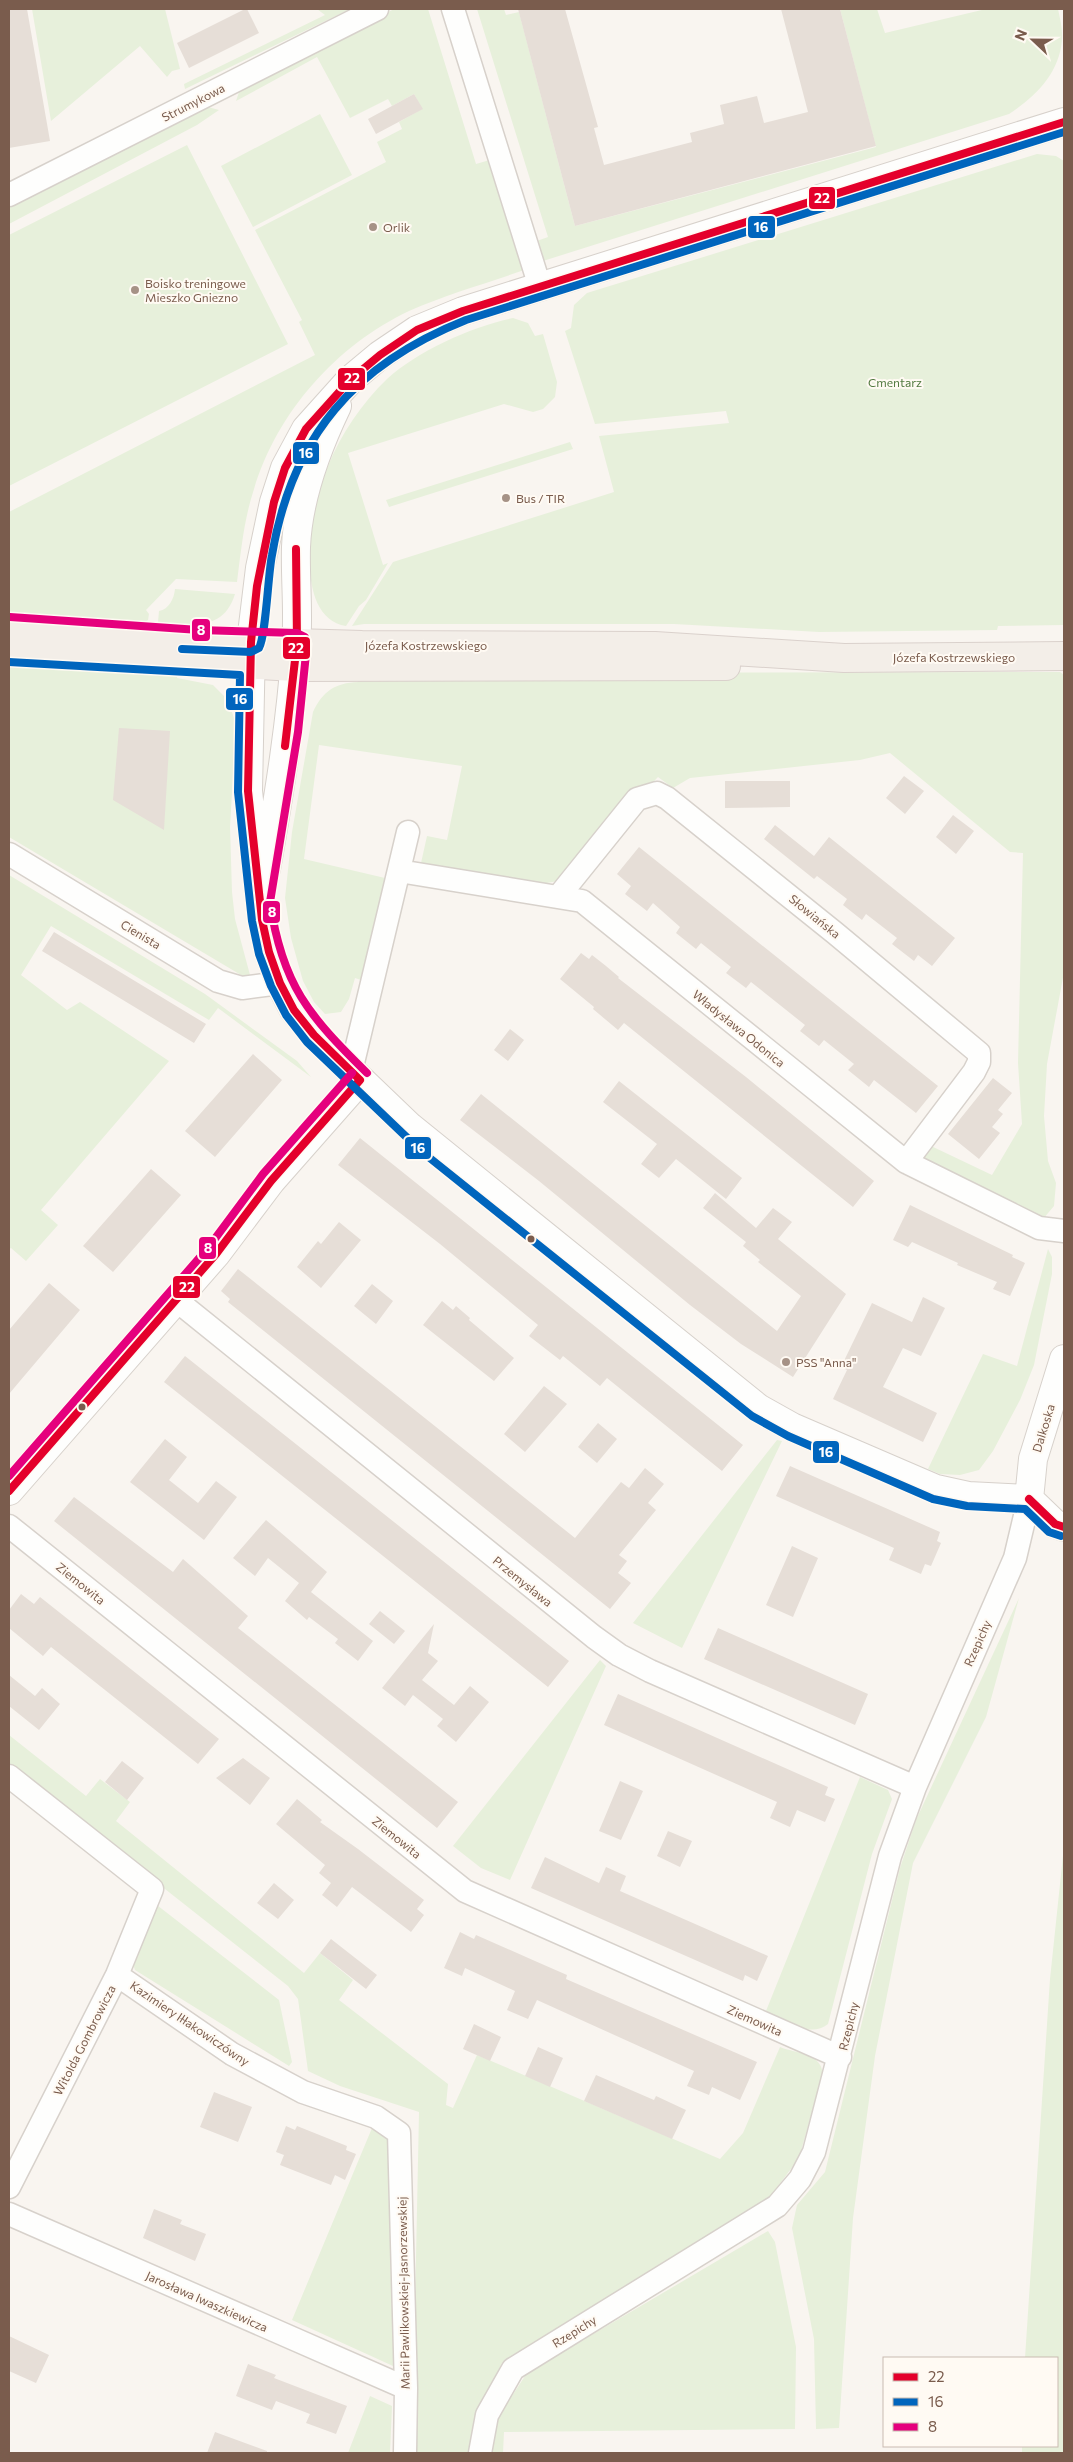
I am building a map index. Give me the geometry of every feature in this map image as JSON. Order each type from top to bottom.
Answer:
[{"type":"main road","name":"Józefa Kostrzewskiego","points":[[9,627],[105,635],[250,654]]},
{"type":"main road","name":"Józefa Kostrzewskiego","points":[[9,652],[296,655],[654,668],[791,665],[844,658],[1064,656]]},
{"type":"street","name":"Strumykowa","points":[[9,195],[377,9]]},
{"type":"street","points":[[453,9],[540,287]]},
{"type":"street","points":[[1064,122],[463,311],[417,330],[380,355],[350,380],[306,428],[285,468],[265,538],[250,654],[248,791],[260,902],[269,952],[280,983],[294,1010],[314,1035],[427,1143],[758,1408],[792,1427],[936,1489],[968,1496],[1029,1499],[1055,1524],[1064,1527]]},
{"type":"street","points":[[260,902],[288,730],[296,655],[296,546],[301,505],[323,435],[350,380]]},
{"type":"street","name":"Słowiańska","points":[[558,897],[637,799],[657,794],[667,798],[835,933],[979,1053],[979,1062],[974,1072],[906,1162]]},
{"type":"street","points":[[9,1491],[216,1254],[271,1181],[355,1076],[408,832]]},
{"type":"street","name":"Cienista","points":[[9,854],[218,981],[242,988],[280,983]]},
{"type":"street","name":"Władysława Odonica","points":[[399,871],[582,901],[906,1162],[1040,1228],[1064,1231]]},
{"type":"street","name":"Przemysława","points":[[176,1300],[586,1631],[619,1655],[650,1671],[915,1787]]},
{"type":"street","name":"Dalkoska","points":[[1029,1499],[1033,1459],[1064,1359]]},
{"type":"street","name":"Rzepichy","points":[[480,2453],[487,2415],[513,2369],[777,2206],[800,2179],[814,2152],[840,2057],[890,1856],[915,1787],[1015,1558],[1029,1499]]},
{"type":"street","name":"Ziemowita","points":[[9,1526],[465,1890],[840,2057]]},
{"type":"street","name":"Witolda Gombrowicza","points":[[9,1776],[152,1889],[117,1975],[9,2188]]},
{"type":"street","name":"Kazimiery Iłłakowiczówny","points":[[117,1975],[232,2054],[303,2092],[376,2117],[399,2132]]},
{"type":"street","name":"Marii Pawlikowskiej-Jasnorzewskiej","points":[[399,2132],[406,2388],[405,2453]]},
{"type":"street","name":"Jarosława Iwaszkiewicza","points":[[9,2214],[406,2388]]},
{"type":"green space","points":[[32,9],[165,9],[180,69],[172,71],[167,77],[140,46],[51,121]]},
{"type":"green space","points":[[317,9],[350,9],[185,89],[184,84],[325,15]]},
{"type":"green space","points":[[394,9],[428,9],[476,164],[493,159],[527,269],[409,311],[383,325],[358,342],[334,362],[313,384],[294,408],[278,433],[264,461],[248,512],[237,582],[176,579],[146,610],[149,614],[148,620],[143,623],[9,612],[9,512],[315,355],[299,322],[302,320],[255,230],[386,162],[377,142],[402,129],[399,122],[422,109],[414,94],[392,106],[388,99],[350,118],[317,57],[236,101],[239,92]]},
{"type":"green space","points":[[477,9],[504,9],[506,15],[519,12],[575,226],[876,147],[840,9],[877,9],[885,33],[986,9],[1058,9],[1062,36],[1060,52],[1051,74],[1028,100],[1009,114],[543,261],[534,242],[548,237]]},
{"type":"green space","points":[[208,107],[219,110],[197,125],[9,224],[9,207]]},
{"type":"green space","points":[[320,114],[352,175],[253,227],[221,166]]},
{"type":"green space","name":"Boisko treningowe Mieszko Gniezno","points":[[187,145],[288,344],[9,486],[9,235]]},
{"type":"green space","name":"Cmentarz","points":[[1037,154],[1056,156],[1064,161],[1064,625],[998,626],[997,630],[819,632],[674,624],[364,624],[352,626],[393,562],[614,492],[599,436],[729,423],[726,411],[595,424],[565,331],[571,328],[574,305],[587,293]]},
{"type":"green space","points":[[513,318],[528,323],[535,336],[543,334],[557,382],[555,397],[543,409],[533,412],[504,404],[348,453],[383,565],[388,563],[366,600],[359,606],[346,626],[328,618],[317,602],[311,580],[312,530],[322,483],[333,454],[346,431],[378,388],[399,369],[463,333]]},
{"type":"green space","points":[[570,442],[573,449],[389,507],[386,500]]},
{"type":"green space","points":[[175,589],[235,594],[230,606],[214,621],[193,624],[158,622],[159,611],[166,608],[170,603]]},
{"type":"green space","points":[[9,661],[178,673],[177,678],[213,685],[228,700],[236,724],[230,827],[232,892],[235,919],[250,975],[246,978],[9,837]]},
{"type":"green space","points":[[1060,672],[1064,675],[1064,972],[1047,1064],[1044,1116],[1048,1161],[1056,1183],[1054,1206],[1043,1219],[925,1161],[923,1156],[929,1145],[992,1175],[1022,1124],[1018,1063],[1023,853],[1010,852],[890,753],[860,760],[690,778],[673,788],[658,777],[558,881],[541,884],[421,863],[427,836],[447,840],[462,766],[319,745],[304,859],[385,878],[361,980],[355,978],[349,999],[341,1012],[325,1014],[314,1002],[303,981],[291,938],[285,898],[292,832],[313,712],[321,699],[336,686],[358,682],[359,673]]},
{"type":"green space","points":[[9,875],[205,994],[297,1061],[311,1077],[218,1008],[209,1020],[51,926],[21,975],[67,1010],[80,1002],[169,1061],[41,1210],[58,1225],[26,1261],[11,1248],[9,1249]]},
{"type":"green space","points":[[1048,1249],[1052,1257],[1052,1274],[1034,1365],[1020,1400],[993,1451],[979,1470],[960,1475],[940,1474],[928,1469],[983,1354],[1017,1366]]},
{"type":"green space","points":[[777,1440],[782,1441],[682,1648],[633,1623]]},
{"type":"green space","points":[[1019,1598],[986,1717],[913,1863],[875,2056],[853,2218],[839,2428],[816,2429],[814,2339],[792,2228],[797,2205],[825,2172],[900,1868],[916,1820]]},
{"type":"green space","points":[[600,1660],[606,1666],[510,1880],[481,1868],[453,1846]]},
{"type":"green space","points":[[9,1735],[86,1796],[100,1779],[130,1802],[116,1821],[304,1973],[320,1953],[353,1980],[339,2000],[448,2084],[446,2105],[453,2108],[477,2055],[720,2159],[743,2133],[780,2047],[812,2057],[821,2066],[823,2073],[799,2158],[770,2197],[746,2215],[502,2363],[476,2413],[469,2453],[412,2453],[419,2112],[340,2086],[308,2071],[298,1999],[288,1986],[9,1766]]},
{"type":"green space","points":[[860,1777],[888,1790],[892,1799],[872,1854],[828,2024],[813,2030],[805,2029],[766,2011]]},
{"type":"green space","points":[[1064,1846],[1064,2453],[1022,2453],[1022,2447],[1058,2447],[1058,2357],[1025,2357],[1050,1979]]},
{"type":"green space","points":[[153,1902],[279,2000],[292,2062],[289,2066],[135,1970],[130,1955]]},
{"type":"green space","points":[[372,2128],[396,2139],[393,2366],[292,2320]]},
{"type":"green space","points":[[768,2231],[775,2242],[796,2347],[795,2429],[504,2432],[503,2453],[490,2453],[495,2422],[527,2373]]},
{"type":"green space","points":[[370,2396],[392,2406],[390,2453],[348,2453]]},
{"type":"building","points":[[9,9],[27,9],[50,141],[9,148]]},
{"type":"building","points":[[247,9],[259,33],[189,68],[177,43]]},
{"type":"building","points":[[518,9],[565,9],[598,127],[594,128],[604,165],[692,142],[690,133],[724,124],[720,105],[757,96],[764,123],[808,112],[781,9],[840,9],[876,146],[575,226]]},
{"type":"building","points":[[414,94],[423,109],[376,134],[368,119]]},
{"type":"building","points":[[119,728],[170,731],[164,830],[113,800]]},
{"type":"building","points":[[904,776],[924,791],[905,814],[886,798]]},
{"type":"building","points":[[725,781],[790,781],[790,807],[725,808]]},
{"type":"building","points":[[953,815],[974,831],[956,854],[936,837]]},
{"type":"building","points":[[775,825],[814,856],[829,837],[955,938],[932,966],[918,955],[914,961],[892,944],[897,938],[866,914],[862,920],[843,905],[847,899],[817,876],[814,879],[764,839]]},
{"type":"building","points":[[639,847],[938,1086],[916,1113],[874,1080],[869,1087],[848,1070],[854,1064],[824,1040],[819,1046],[800,1031],[805,1025],[751,982],[746,988],[726,973],[731,967],[701,943],[696,949],[676,933],[680,927],[653,903],[647,911],[625,894],[631,886],[617,874]]},
{"type":"building","points":[[54,932],[206,1024],[194,1043],[42,951]]},
{"type":"building","points":[[581,953],[589,959],[592,955],[618,978],[746,1077],[874,1181],[853,1207],[624,1023],[618,1030],[560,979]]},
{"type":"building","points":[[510,1029],[524,1040],[508,1061],[494,1050]]},
{"type":"building","points":[[253,1054],[282,1080],[215,1157],[185,1131]]},
{"type":"building","points":[[993,1078],[1012,1093],[998,1110],[1003,1114],[992,1127],[1000,1133],[979,1159],[948,1134]]},
{"type":"building","points":[[619,1081],[742,1178],[726,1199],[676,1159],[659,1178],[641,1164],[657,1144],[603,1102]]},
{"type":"building","points":[[481,1094],[777,1331],[801,1296],[758,1262],[760,1260],[743,1246],[746,1242],[703,1208],[715,1193],[756,1228],[773,1208],[792,1222],[778,1239],[846,1294],[793,1377],[741,1344],[690,1305],[539,1181],[460,1120]]},
{"type":"building","points":[[360,1138],[743,1445],[722,1471],[607,1378],[600,1386],[563,1356],[560,1360],[529,1336],[538,1325],[440,1244],[338,1165]]},
{"type":"building","points":[[151,1169],[181,1195],[113,1272],[83,1246]]},
{"type":"building","points":[[910,1205],[1013,1255],[1012,1257],[1025,1263],[1010,1296],[993,1289],[997,1282],[957,1265],[958,1263],[912,1242],[908,1247],[893,1240]]},
{"type":"building","points":[[339,1222],[361,1240],[321,1288],[297,1267],[318,1241],[321,1244]]},
{"type":"building","points":[[238,1269],[575,1538],[621,1482],[629,1488],[645,1468],[664,1484],[648,1503],[656,1510],[619,1555],[627,1561],[618,1573],[631,1583],[610,1609],[228,1302],[230,1299],[221,1291]]},
{"type":"building","points":[[49,1283],[80,1310],[9,1394],[9,1330]]},
{"type":"building","points":[[372,1284],[393,1301],[376,1324],[354,1306]]},
{"type":"building","points":[[923,1297],[945,1308],[921,1356],[903,1348],[883,1387],[937,1413],[923,1442],[833,1399],[847,1370],[841,1367],[872,1303],[912,1322]]},
{"type":"building","points":[[442,1301],[453,1310],[456,1306],[470,1318],[469,1320],[514,1358],[494,1381],[423,1325]]},
{"type":"building","points":[[185,1356],[569,1661],[548,1687],[164,1382]]},
{"type":"building","points":[[544,1386],[567,1404],[525,1452],[504,1434]]},
{"type":"building","points":[[598,1423],[617,1439],[597,1463],[578,1447]]},
{"type":"building","points":[[165,1439],[187,1457],[169,1480],[198,1503],[216,1481],[237,1497],[204,1540],[130,1482]]},
{"type":"building","points":[[790,1466],[940,1532],[937,1541],[941,1543],[931,1566],[925,1564],[921,1574],[889,1560],[894,1548],[776,1496]]},
{"type":"building","points":[[74,1497],[173,1572],[183,1559],[248,1616],[238,1628],[458,1802],[437,1828],[54,1521]]},
{"type":"building","points":[[266,1520],[327,1572],[311,1592],[373,1641],[358,1661],[335,1643],[338,1639],[309,1617],[307,1620],[285,1601],[299,1583],[268,1558],[255,1576],[233,1558]]},
{"type":"building","points":[[792,1546],[818,1558],[793,1617],[766,1605]]},
{"type":"building","points":[[21,1594],[34,1604],[40,1597],[219,1739],[198,1764],[51,1647],[43,1656],[9,1628],[9,1610]]},
{"type":"building","points":[[380,1611],[405,1631],[394,1644],[369,1624]]},
{"type":"building","points":[[434,1624],[428,1653],[438,1661],[422,1680],[454,1705],[470,1686],[489,1702],[456,1742],[437,1726],[443,1719],[413,1695],[405,1706],[382,1688]]},
{"type":"building","points":[[718,1628],[868,1694],[855,1725],[704,1659]]},
{"type":"building","points":[[9,1675],[35,1696],[42,1688],[60,1704],[39,1730],[9,1706]]},
{"type":"building","points":[[618,1694],[828,1787],[825,1795],[835,1799],[825,1822],[797,1810],[790,1827],[770,1818],[777,1802],[604,1725]]},
{"type":"building","points":[[243,1758],[270,1778],[250,1805],[216,1778]]},
{"type":"building","points":[[122,1761],[144,1778],[127,1800],[105,1782]]},
{"type":"building","points":[[620,1781],[643,1791],[621,1840],[599,1831]]},
{"type":"building","points":[[297,1799],[322,1820],[320,1822],[424,1900],[417,1909],[424,1915],[411,1932],[352,1887],[337,1907],[322,1895],[331,1883],[319,1873],[325,1865],[276,1824]]},
{"type":"building","points":[[668,1831],[692,1841],[680,1867],[657,1856]]},
{"type":"building","points":[[545,1857],[599,1883],[606,1867],[626,1876],[620,1891],[768,1956],[757,1981],[745,1975],[743,1981],[531,1888]]},
{"type":"building","points":[[274,1883],[294,1900],[278,1919],[257,1903]]},
{"type":"building","points":[[460,1932],[474,1939],[476,1935],[567,1975],[566,1979],[757,2062],[740,2100],[712,2087],[709,2095],[687,2086],[694,2071],[537,2000],[528,2019],[507,2010],[515,1991],[465,1968],[462,1976],[444,1968]]},
{"type":"building","points":[[331,1939],[377,1975],[366,1989],[320,1953]]},
{"type":"building","points":[[474,2024],[501,2037],[490,2061],[463,2049]]},
{"type":"building","points":[[538,2047],[563,2058],[550,2087],[525,2076]]},
{"type":"building","points":[[596,2075],[654,2100],[656,2096],[686,2110],[672,2139],[584,2101]]},
{"type":"building","points":[[214,2092],[252,2107],[238,2142],[200,2127]]},
{"type":"building","points":[[286,2126],[295,2130],[297,2126],[347,2146],[346,2150],[356,2154],[345,2180],[335,2175],[331,2185],[280,2165],[284,2155],[276,2152]]},
{"type":"building","points":[[154,2209],[182,2220],[180,2224],[206,2234],[195,2261],[143,2238]]},
{"type":"building","points":[[9,2336],[49,2355],[36,2383],[9,2371]]},
{"type":"building","points":[[248,2364],[276,2375],[274,2378],[347,2406],[336,2434],[306,2423],[310,2414],[276,2401],[272,2410],[236,2396]]},
{"type":"building","points":[[215,2432],[267,2451],[267,2453],[207,2453]]},
{"type":"transit line","name":"22","points":[[360,1080],[314,1035],[294,1010],[280,983],[269,952],[262,920],[248,791],[251,642],[257,586],[274,502],[285,468],[306,429],[350,380],[380,355],[417,330],[463,311],[1064,122]]},
{"type":"transit line","name":"16","points":[[182,649],[251,652],[259,648],[263,631],[272,555],[282,513],[295,474],[313,440],[335,409],[361,382],[392,359],[427,338],[466,320],[1064,132]]},
{"type":"transit line","name":"22","points":[[285,746],[297,643],[296,549]]},
{"type":"transit line","name":"8","points":[[10,617],[199,630],[297,633],[305,637],[307,644],[298,732],[270,902],[282,956],[301,997],[329,1034],[367,1073]]},
{"type":"transit line","name":"16","points":[[9,662],[240,675],[238,792],[252,921],[259,954],[271,986],[286,1015],[307,1042],[421,1151],[752,1416],[788,1436],[933,1499],[967,1506],[1025,1509],[1049,1532],[1061,1536]]},
{"type":"transit line","name":"8","points":[[9,1476],[208,1248],[263,1174],[352,1073]]},
{"type":"transit line","name":"22","points":[[9,1491],[216,1254],[271,1181],[360,1080]]},
{"type":"transit line","name":"22","points":[[1029,1499],[1055,1524],[1064,1527]]},
{"type":"place","name":"Orlik","points":[[373,227]]},
{"type":"place","name":"Boisko treningowe Mieszko Gniezno","points":[[135,290]]},
{"type":"place","name":"Bus / TIR","points":[[506,498]]},
{"type":"place","name":"PSS \"Anna\"","points":[[786,1362]]}]
